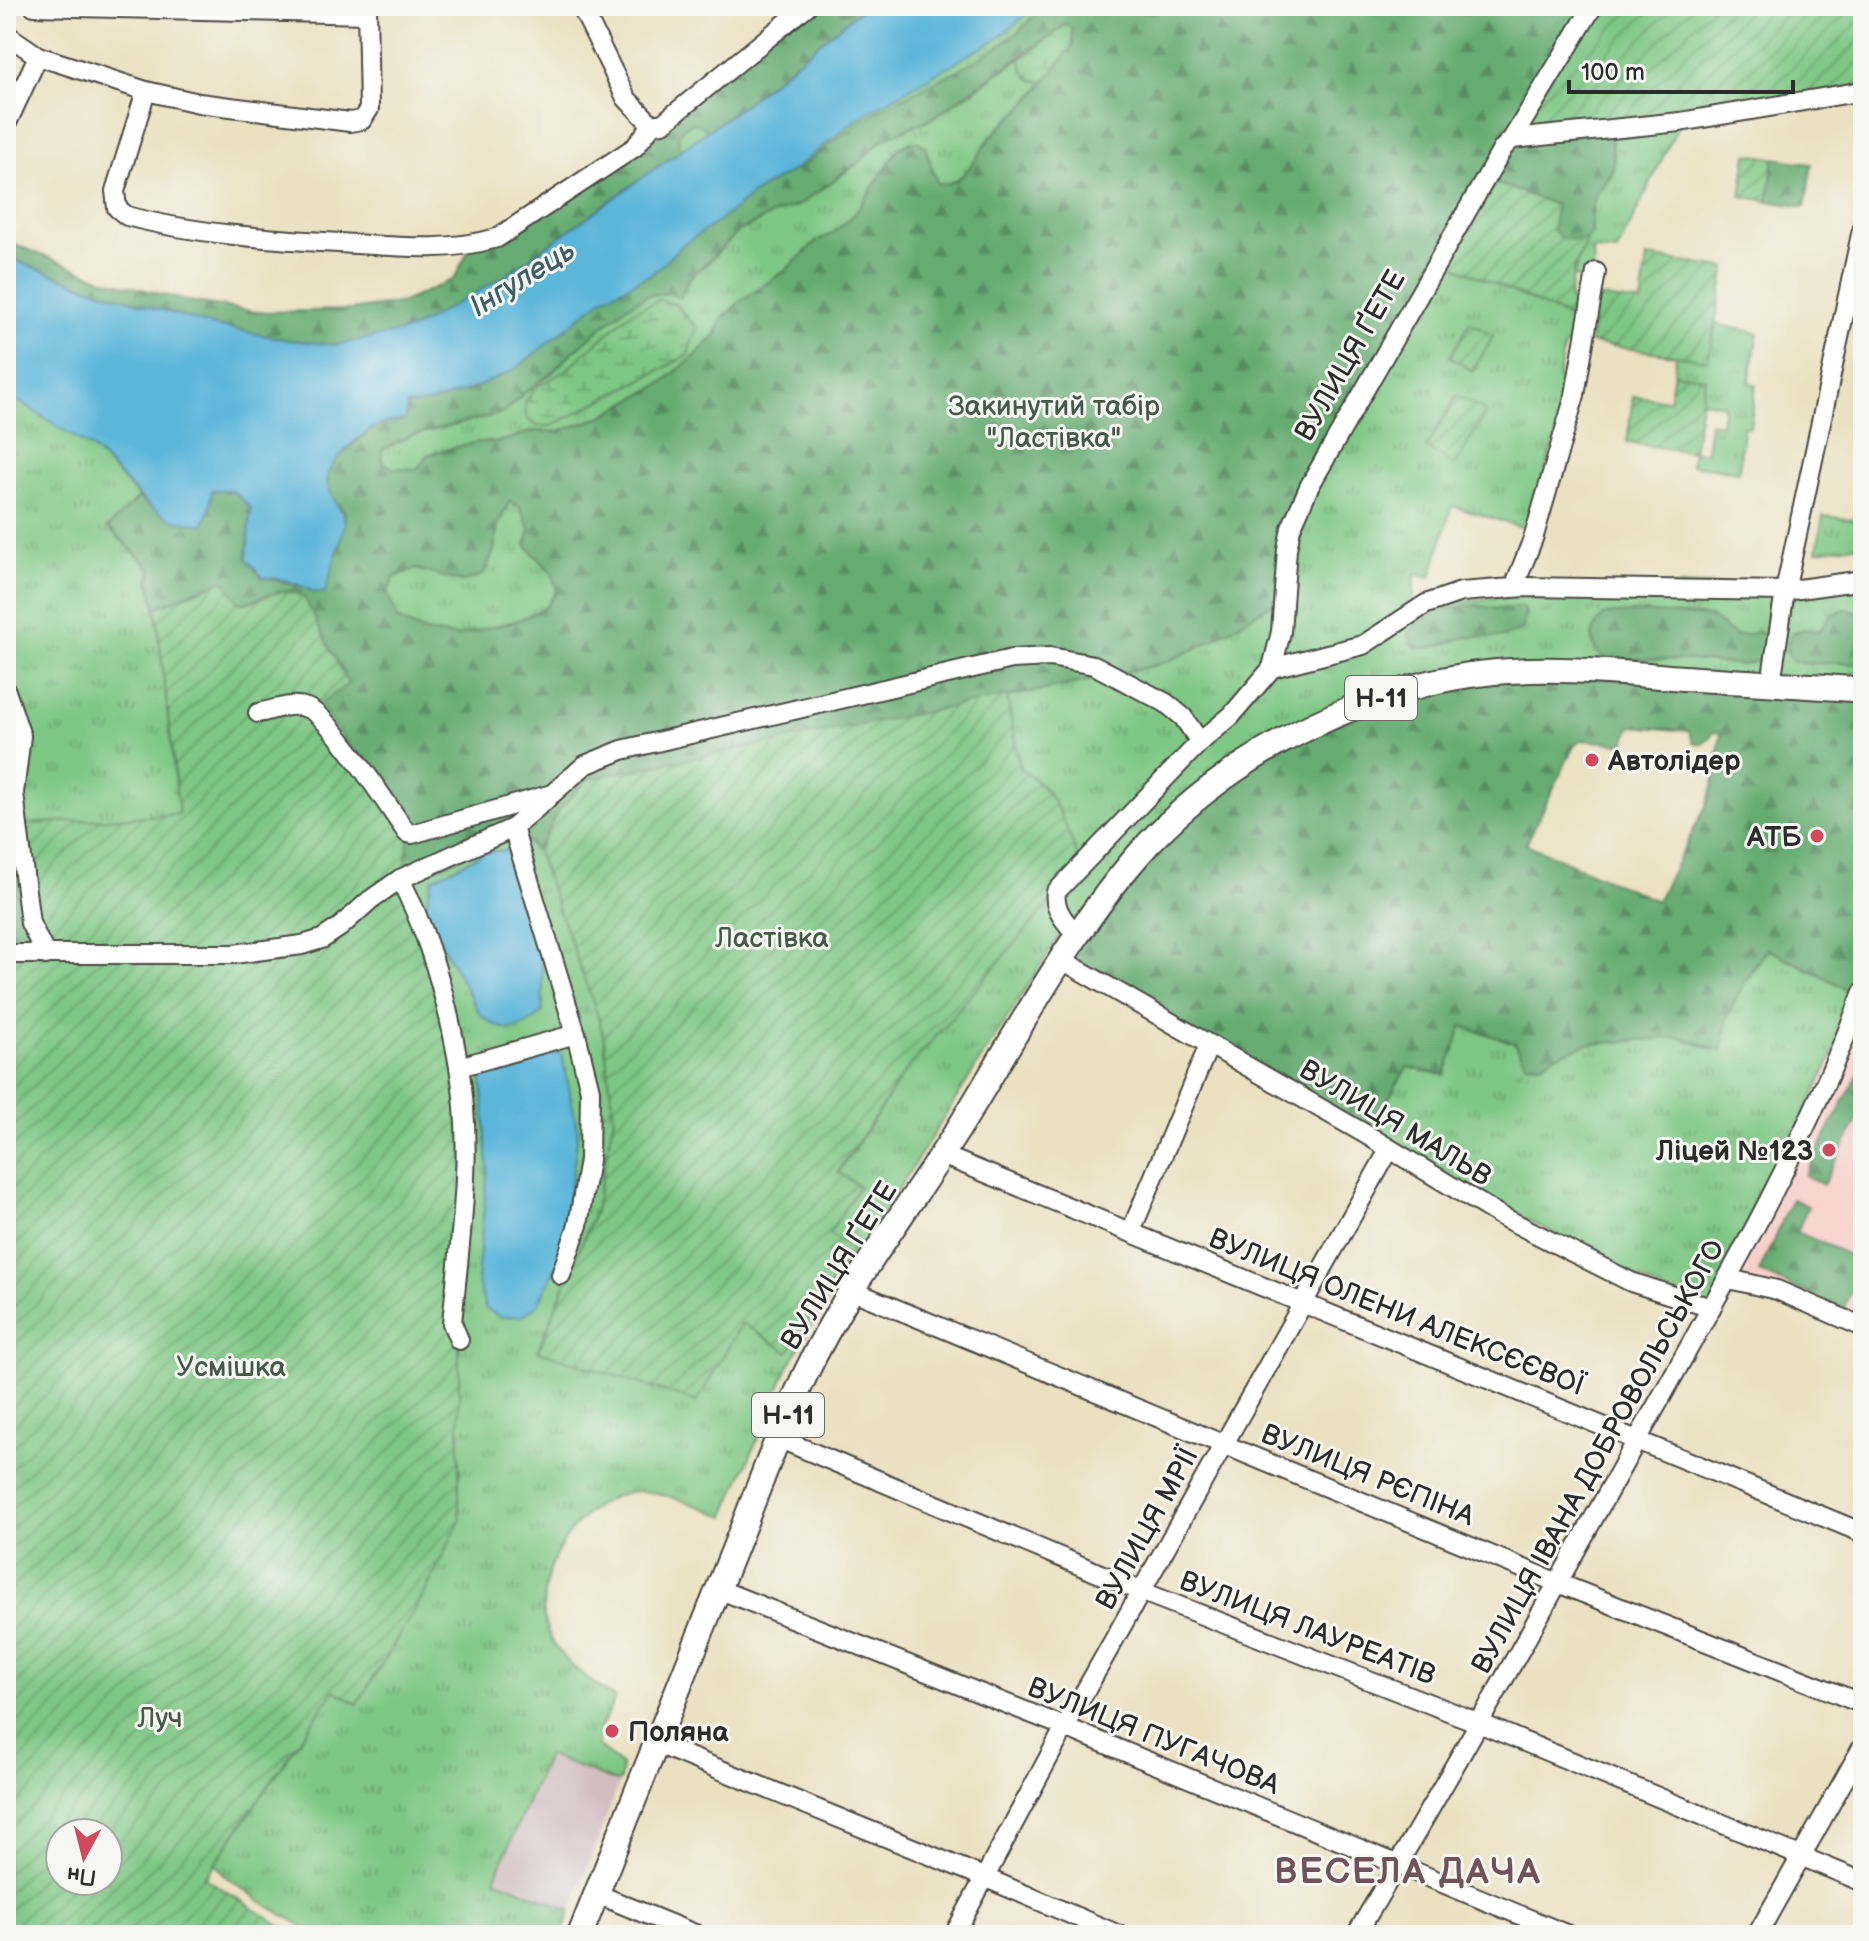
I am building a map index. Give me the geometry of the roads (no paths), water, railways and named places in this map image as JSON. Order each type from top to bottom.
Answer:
[{"type":"main road","name":"Н-11","points":[[1078,936],[1146,847],[1205,791],[1267,749],[1396,693],[1437,681],[1483,673],[1545,669],[1863,690]]},
{"type":"main road","name":"ВУЛИЦЯ ҐЕТЕ","points":[[580,1935],[778,1438],[811,1363],[829,1329],[1078,936]]},
{"type":"street","points":[[6,34],[38,56],[146,91],[199,103],[350,122],[362,120],[369,109],[367,10],[34,6]]},
{"type":"street","points":[[581,6],[626,98],[652,125]]},
{"type":"street","points":[[146,91],[115,191],[114,202],[121,213],[133,218],[277,239],[447,248],[471,245],[497,238],[635,147],[652,125],[663,123],[807,6]]},
{"type":"street","name":"ВУЛИЦЯ ҐЕТЕ","points":[[1078,936],[1058,910],[1056,892],[1200,742],[1231,716],[1272,668],[1281,632],[1287,549],[1298,510],[1325,457],[1496,161],[1593,6]]},
{"type":"street","points":[[6,125],[38,56]]},
{"type":"street","points":[[1512,139],[1680,122],[1863,91]]},
{"type":"street","points":[[1771,683],[1785,591],[1863,225]]},
{"type":"street","points":[[1514,587],[1534,536],[1575,395],[1596,272]]},
{"type":"street","points":[[1272,668],[1363,645],[1413,611],[1461,592],[1514,587],[1785,591],[1863,580]]},
{"type":"street","points":[[6,954],[234,954],[302,945],[322,939],[340,927],[400,879],[513,828],[585,765],[622,750],[1012,659],[1050,657],[1094,665],[1166,703],[1183,717],[1200,742]]},
{"type":"street","points":[[6,691],[21,736],[14,793],[30,923],[46,955]]},
{"type":"street","points":[[258,713],[289,706],[311,709],[328,724],[407,833],[424,832],[451,821],[552,794]]},
{"type":"street","points":[[513,828],[590,1090],[589,1160],[578,1225],[561,1275]]},
{"type":"street","points":[[400,879],[413,904],[450,1018],[465,1098],[464,1196],[452,1323],[459,1340]]},
{"type":"street","name":"ВУЛИЦЯ МАЛЬВ","points":[[1062,960],[1573,1255],[1631,1282],[1711,1308]]},
{"type":"street","name":"ВУЛИЦЯ ІВАНА ДОБРОВОЛЬСЬКОГО","points":[[1356,1935],[1729,1279],[1788,1165],[1863,992]]},
{"type":"street","points":[[459,1067],[576,1034]]},
{"type":"street","points":[[1131,1231],[1209,1045]]},
{"type":"street","name":"ВУЛИЦЯ МРІЇ","points":[[954,1935],[1065,1727],[1389,1150]]},
{"type":"street","name":"ВУЛИЦЯ ОЛЕНИ АЛЕКСЄЄВОЇ","points":[[942,1155],[1863,1533]]},
{"type":"street","points":[[1729,1279],[1777,1290],[1863,1327]]},
{"type":"street","name":"ВУЛИЦЯ РЄПІНА","points":[[853,1291],[1558,1583],[1863,1704]]},
{"type":"street","name":"ВУЛИЦЯ ЛАУРЕАТІВ","points":[[778,1438],[1143,1592],[1479,1723],[1863,1882]]},
{"type":"street","name":"ВУЛИЦЯ ПУГАЧОВА","points":[[718,1589],[1065,1727],[1568,1935]]},
{"type":"street","points":[[655,1743],[1119,1935]]},
{"type":"street","points":[[1757,1935],[1863,1746]]},
{"type":"street","points":[[597,1894],[697,1935]]},
{"type":"water","name":"Інгулець","points":[[865,6],[1036,6],[1000,37],[858,118],[795,169],[754,193],[682,245],[653,273],[605,297],[514,370],[430,403],[407,405],[405,420],[389,422],[368,431],[339,457],[327,478],[345,524],[325,593],[286,580],[262,577],[247,559],[251,508],[232,490],[212,490],[204,525],[173,520],[149,506],[93,449],[6,393],[6,257],[84,286],[210,325],[288,340],[336,345],[410,330],[505,276],[741,107]]},
{"type":"water","points":[[505,850],[516,857],[527,895],[540,953],[543,992],[542,1012],[526,1024],[511,1029],[496,1026],[480,1014],[424,912],[432,879],[485,852]]},
{"type":"water","points":[[543,1052],[562,1054],[578,1133],[561,1257],[538,1304],[522,1316],[500,1317],[485,1308],[477,1279],[488,1167],[481,1070]]},
{"type":"place","name":"Автолідер","points":[[1592,760]]},
{"type":"place","name":"АТБ","points":[[1817,836]]},
{"type":"place","name":"Ліцей №123","points":[[1829,1150]]},
{"type":"place","name":"Поляна","points":[[612,1731]]},
{"type":"district","name":"ВЕСЕЛА ДАЧА","points":[[1408,1870]]},
{"type":"park label","name":"Закинутий табір \"Ластівка\"","points":[[1054,421]]},
{"type":"park label","name":"Ластівка","points":[[772,937]]},
{"type":"park label","name":"Усмішка","points":[[231,1366]]},
{"type":"park label","name":"Луч","points":[[160,1717]]}]
